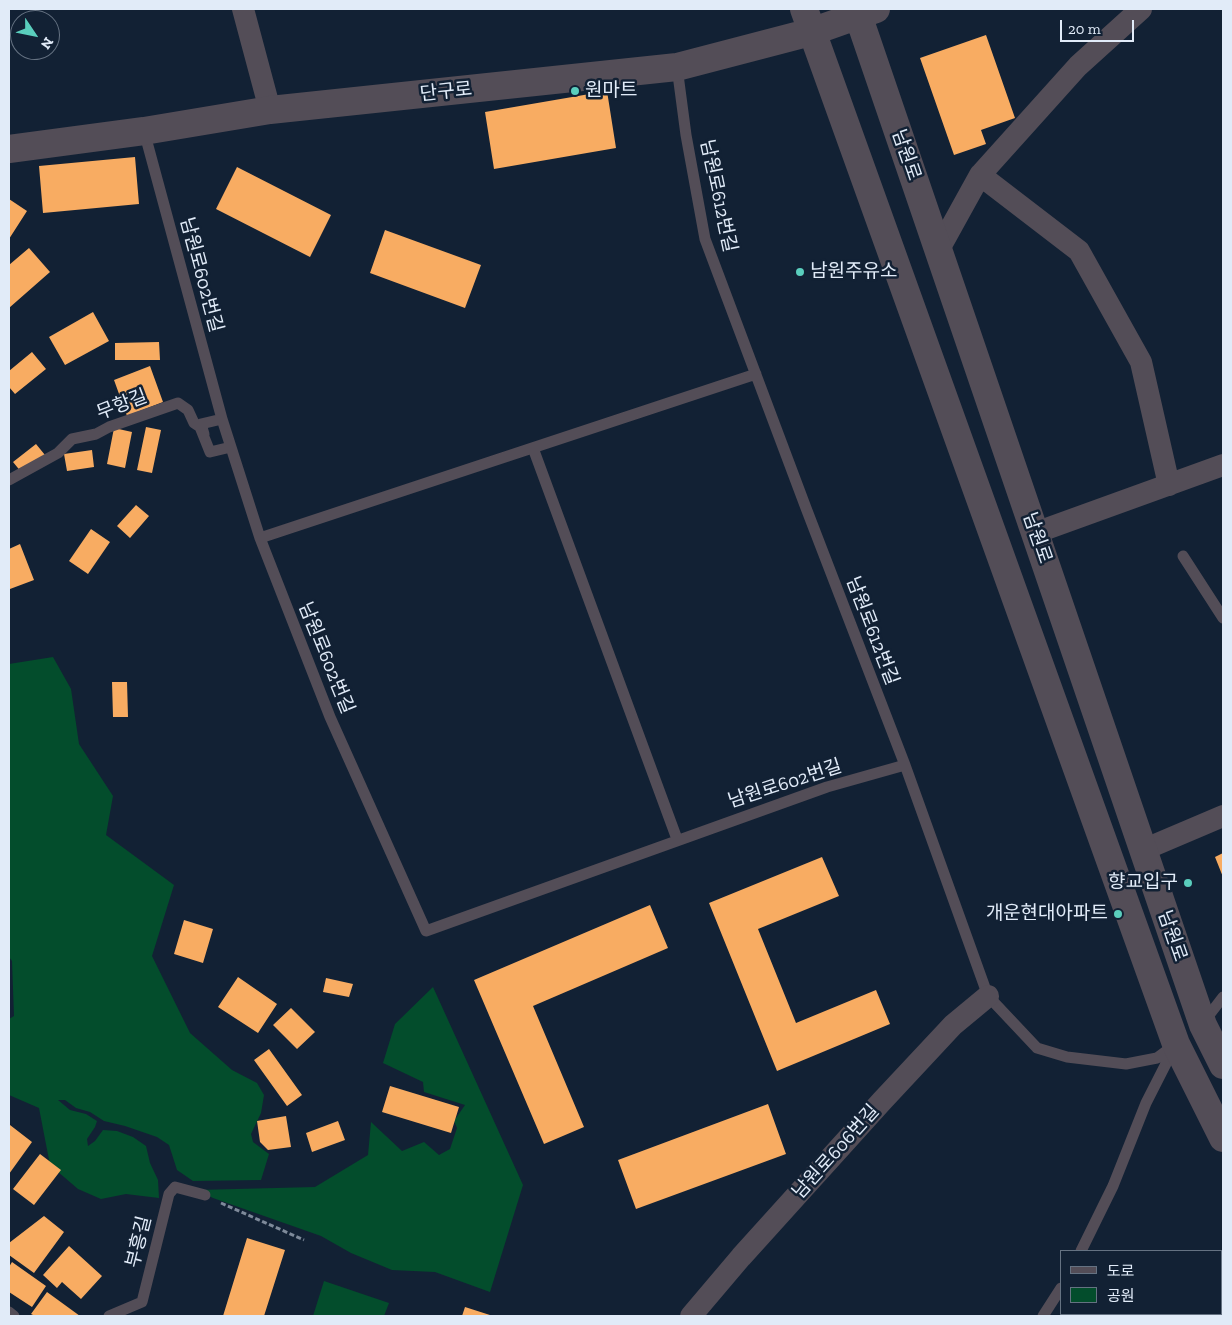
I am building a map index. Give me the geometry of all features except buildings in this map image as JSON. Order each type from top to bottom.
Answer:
[{"type":"street","points":[[243,9],[270,110]]},
{"type":"street","points":[[938,251],[980,175],[1078,66],[1141,9]]},
{"type":"street","name":"단구로","points":[[9,149],[144,131],[270,110],[677,67],[807,20],[864,11]]},
{"type":"street","name":"남원로","points":[[864,11],[938,251],[1202,1025],[1223,1065]]},
{"type":"street","name":"남원로","points":[[807,20],[1176,1044],[1223,1138]]},
{"type":"street","points":[[980,175],[1079,251],[1141,362],[1170,484]]},
{"type":"street","points":[[1035,533],[1223,465]]},
{"type":"street","points":[[1143,850],[1223,816]]},
{"type":"street","name":"남원로606번길","points":[[690,1316],[953,1024],[988,996]]},
{"type":"street","points":[[1176,1044],[1202,1025]]},
{"type":"lane","name":"남원로612번길","points":[[677,67],[686,135],[705,239],[905,765],[988,996],[1037,1048],[1067,1057],[1126,1064],[1157,1058],[1176,1044]]},
{"type":"lane","name":"남원로602번길","points":[[144,131],[222,419],[260,538],[330,717],[426,931],[677,839],[827,787],[905,765]]},
{"type":"lane","points":[[260,538],[756,374]]},
{"type":"lane","name":"무항길","points":[[9,480],[58,453],[72,439],[96,434],[108,427],[178,403],[188,410],[194,423],[200,428],[208,447]]},
{"type":"lane","points":[[222,419],[201,424],[210,452],[230,447]]},
{"type":"lane","points":[[533,448],[677,839]]},
{"type":"lane","points":[[1183,556],[1223,618]]},
{"type":"lane","points":[[1202,1025],[1223,997]]},
{"type":"lane","points":[[1081,1250],[1113,1186],[1146,1103],[1176,1044]]},
{"type":"lane","name":"부흥길","points":[[109,1316],[142,1302],[169,1194],[176,1187],[204,1195]]},
{"type":"lane","points":[[1044,1316],[1060,1290]]},
{"type":"lane","points":[[9,1312],[14,1316]]},
{"type":"path","points":[[204,1195],[304,1240]]},
{"type":"green space","points":[[53,657],[71,689],[79,744],[113,796],[106,835],[174,885],[152,956],[190,1033],[232,1070],[257,1083],[264,1095],[261,1113],[251,1134],[253,1142],[269,1154],[261,1180],[193,1181],[177,1170],[169,1145],[157,1137],[104,1121],[90,1112],[76,1108],[65,1100],[58,1100],[70,1110],[86,1114],[97,1121],[87,1139],[88,1146],[95,1141],[103,1130],[117,1131],[133,1137],[146,1146],[150,1163],[158,1180],[159,1198],[126,1194],[101,1199],[78,1189],[50,1165],[39,1108],[9,1095],[9,1019],[14,1016],[12,961],[9,957],[9,664]]},
{"type":"green space","points":[[433,987],[523,1185],[490,1292],[435,1272],[392,1270],[351,1253],[321,1236],[213,1198],[197,1190],[315,1187],[368,1155],[371,1122],[402,1151],[424,1142],[439,1155],[450,1149],[457,1128],[454,1121],[465,1105],[424,1092],[423,1082],[383,1063],[395,1024]]},
{"type":"green space","points":[[324,1281],[389,1303],[384,1316],[313,1316]]},
{"type":"place","name":"원마트","points":[[575,91]]},
{"type":"place","name":"남원주유소","points":[[800,272]]},
{"type":"place","name":"향교입구","points":[[1188,883]]},
{"type":"place","name":"개운현대아파트","points":[[1118,914]]}]
